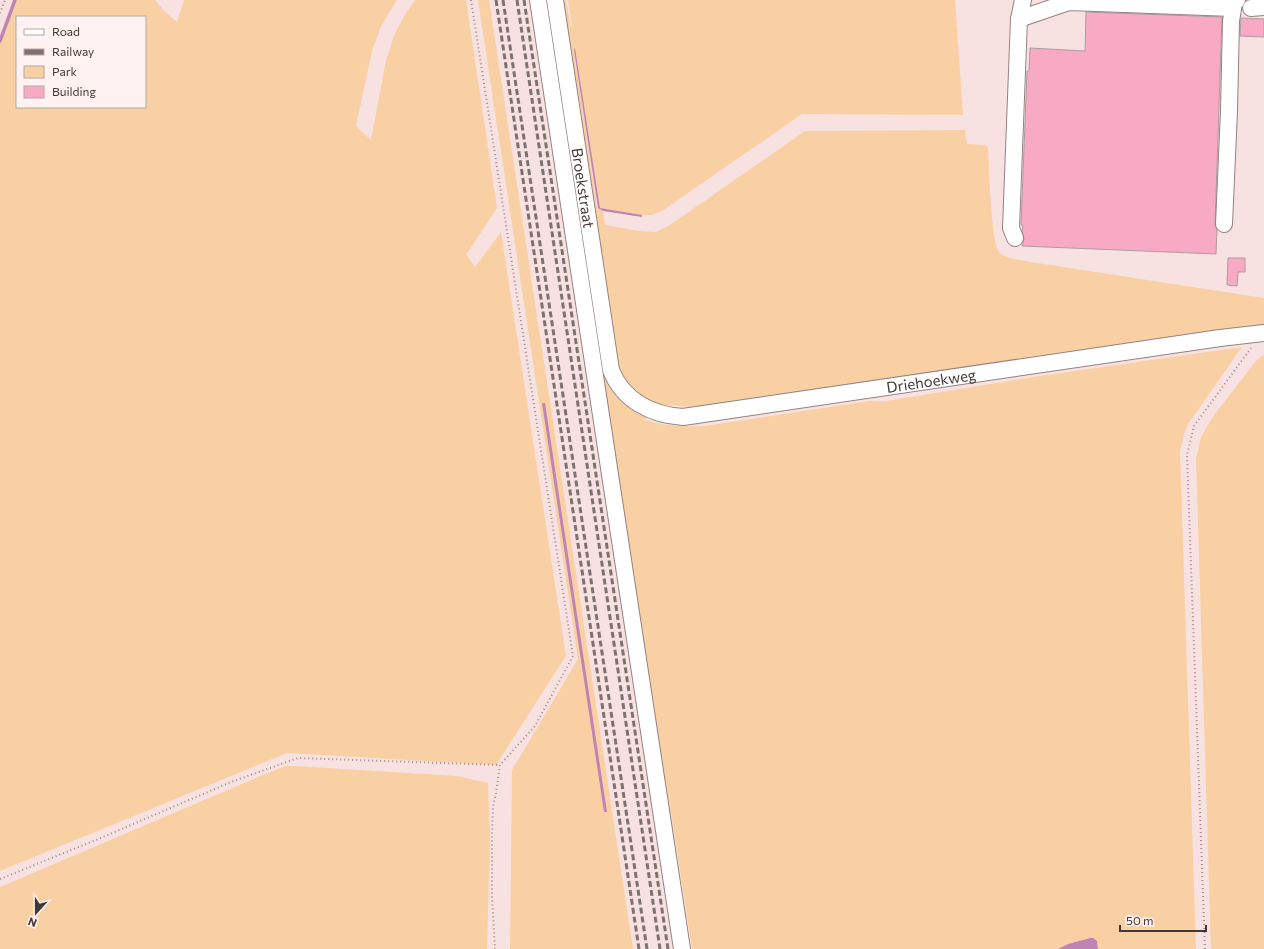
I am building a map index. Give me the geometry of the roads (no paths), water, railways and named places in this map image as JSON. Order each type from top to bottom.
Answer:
[{"type":"street","points":[[538,0],[682,949]]},
{"type":"street","name":"Broekstraat","points":[[554,0],[609,362],[616,380]]},
{"type":"street","points":[[1015,238],[1011,228],[1019,19],[1023,0]]},
{"type":"street","points":[[1019,19],[1069,2],[1235,4],[1231,21],[1224,224]]},
{"type":"street","name":"Driehoekweg","points":[[616,380],[632,399],[650,410],[668,416],[683,417],[1220,338],[1264,333]]},
{"type":"street","points":[[599,404],[599,397],[603,390],[616,380]]},
{"type":"waterway","points":[[0,41],[15,0]]},
{"type":"railway","points":[[496,0],[639,949]]},
{"type":"railway","points":[[503,0],[647,949]]},
{"type":"railway","points":[[517,0],[660,949]]},
{"type":"railway","points":[[524,0],[668,949]]}]
